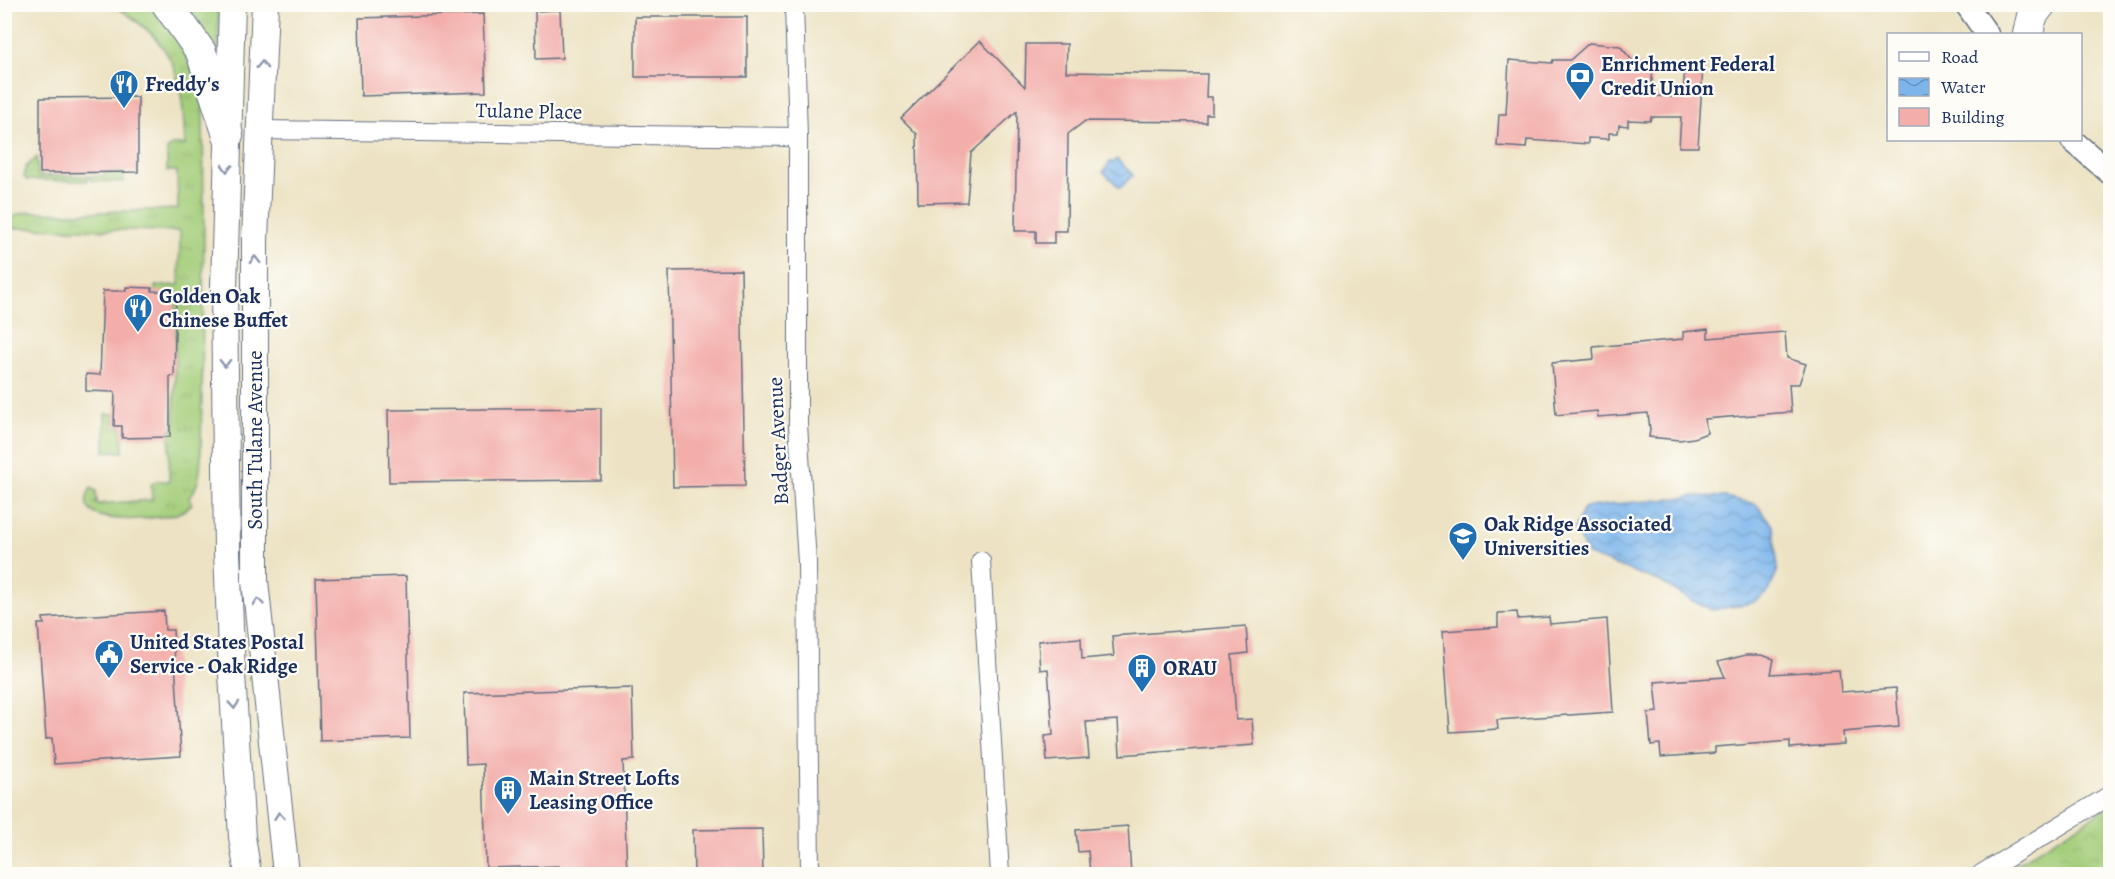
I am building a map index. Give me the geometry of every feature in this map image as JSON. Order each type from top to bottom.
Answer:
[{"type":"highway","points":[[167,4],[201,52],[228,135]]},
{"type":"highway","points":[[2028,33],[2032,16],[2041,4]]},
{"type":"main road","name":"South Tulane Avenue","points":[[232,4],[224,288],[229,616],[242,837],[248,874]]},
{"type":"main road","name":"South Tulane Avenue","points":[[265,4],[255,240],[255,581],[286,874]]},
{"type":"street","name":"Badger Avenue","points":[[794,4],[798,137],[798,424],[807,562],[810,874]]},
{"type":"street","points":[[1966,4],[1986,33]]},
{"type":"street","name":"Tulane Place","points":[[260,130],[798,137]]},
{"type":"street","points":[[2073,141],[2110,173]]},
{"type":"street","points":[[981,561],[1000,874]]},
{"type":"street","points":[[1981,874],[2110,795]]},
{"type":"green space","points":[[113,5],[148,5],[168,27],[184,51],[196,77],[203,107],[204,232],[200,473],[189,498],[192,504],[185,510],[166,516],[134,519],[102,516],[91,511],[86,502],[91,488],[96,491],[97,504],[152,500],[151,485],[155,481],[169,481],[170,430],[174,430],[176,293],[155,292],[155,286],[179,285],[180,231],[11,228],[10,243],[5,247],[5,223],[16,215],[27,212],[76,213],[178,209],[177,171],[167,171],[167,150],[172,145],[185,145],[178,80],[172,63],[151,33]]},
{"type":"green space","points":[[186,5],[219,5],[218,54],[202,26]]},
{"type":"green space","points":[[37,157],[38,176],[104,176],[105,172],[123,172],[124,182],[92,181],[92,179],[87,179],[87,181],[27,180],[24,177],[26,167]]},
{"type":"green space","points":[[105,414],[114,414],[114,425],[122,426],[123,452],[105,451]]},
{"type":"green space","points":[[2110,806],[2110,874],[1999,874]]},
{"type":"water","points":[[1117,159],[1133,175],[1120,188],[1103,172],[1110,162]]},
{"type":"water","points":[[1697,496],[1724,497],[1756,504],[1773,526],[1778,569],[1769,591],[1752,603],[1712,610],[1661,582],[1588,555],[1574,529],[1584,508]]},
{"type":"building","points":[[560,10],[562,58],[536,59],[535,11]]},
{"type":"building","points":[[483,14],[486,92],[361,96],[359,18]]},
{"type":"building","points":[[635,17],[747,17],[747,77],[635,77]]},
{"type":"building","points":[[980,41],[1025,87],[1026,44],[1067,44],[1066,72],[1207,74],[1206,97],[1212,97],[1212,114],[1206,114],[1206,122],[1085,121],[1068,134],[1067,231],[1054,231],[1054,243],[1036,243],[1036,231],[1015,231],[1017,111],[971,153],[967,202],[918,203],[917,134],[901,118]]},
{"type":"building","points":[[1589,43],[1620,46],[1636,65],[1653,66],[1651,96],[1683,97],[1685,65],[1703,66],[1698,147],[1679,147],[1681,117],[1651,117],[1650,121],[1628,120],[1628,126],[1619,125],[1618,133],[1609,133],[1609,139],[1588,138],[1588,144],[1527,140],[1526,148],[1497,146],[1499,114],[1506,114],[1509,60],[1552,63],[1553,60],[1570,60]]},
{"type":"building","points":[[138,97],[138,172],[40,173],[40,98]]},
{"type":"building","points":[[741,270],[745,486],[673,487],[669,271]]},
{"type":"building","name":"Golden Oak Chinese Buffet","points":[[126,287],[176,292],[174,376],[170,376],[170,437],[122,438],[122,426],[114,426],[115,392],[86,391],[86,374],[100,375],[103,291],[126,291]]},
{"type":"building","points":[[1708,329],[1708,338],[1785,332],[1787,358],[1806,364],[1799,384],[1789,384],[1791,412],[1705,419],[1707,433],[1679,440],[1649,437],[1648,413],[1598,417],[1597,411],[1556,415],[1552,363],[1594,359],[1593,347],[1683,339],[1683,332]]},
{"type":"building","points":[[601,408],[601,480],[389,482],[388,410]]},
{"type":"building","points":[[406,576],[410,738],[320,741],[316,579]]},
{"type":"building","name":"United States Postal Service - Oak Ridge","points":[[164,611],[165,630],[173,630],[181,756],[54,764],[52,738],[46,739],[38,624],[44,624],[43,618]]},
{"type":"building","points":[[1517,612],[1518,619],[1549,617],[1550,624],[1607,619],[1613,712],[1497,720],[1498,729],[1450,732],[1443,631],[1498,627],[1498,613]]},
{"type":"building","name":"ORAU","points":[[1246,626],[1248,653],[1232,655],[1236,720],[1252,719],[1254,745],[1120,755],[1118,720],[1086,722],[1089,758],[1047,761],[1045,736],[1053,735],[1048,669],[1040,670],[1038,641],[1081,638],[1082,659],[1114,656],[1112,636]]},
{"type":"building","points":[[1746,655],[1761,655],[1774,659],[1771,674],[1839,670],[1841,692],[1896,688],[1899,727],[1843,732],[1844,744],[1790,748],[1790,741],[1715,747],[1715,753],[1661,757],[1660,744],[1651,745],[1648,713],[1658,712],[1655,682],[1725,677],[1718,662]]},
{"type":"building","points":[[632,688],[634,760],[623,761],[627,874],[559,874],[559,866],[486,868],[483,764],[466,765],[464,693]]},
{"type":"building","points":[[1128,826],[1131,874],[1090,874],[1088,851],[1078,852],[1076,830]]},
{"type":"building","points":[[762,829],[763,874],[694,874],[693,830]]},
{"type":"place","name":"Enrichment Federal Credit Union","points":[[1580,102]]},
{"type":"place","name":"Freddy's","points":[[124,110]]},
{"type":"place","name":"Golden Oak Chinese Buffet","points":[[138,334]]},
{"type":"place","name":"Oak Ridge Associated Universities","points":[[1463,562]]},
{"type":"place","name":"United States Postal Service - Oak Ridge","points":[[109,680]]},
{"type":"place","name":"ORAU","points":[[1142,694]]},
{"type":"place","name":"Main Street Lofts Leasing Office","points":[[508,816]]}]
